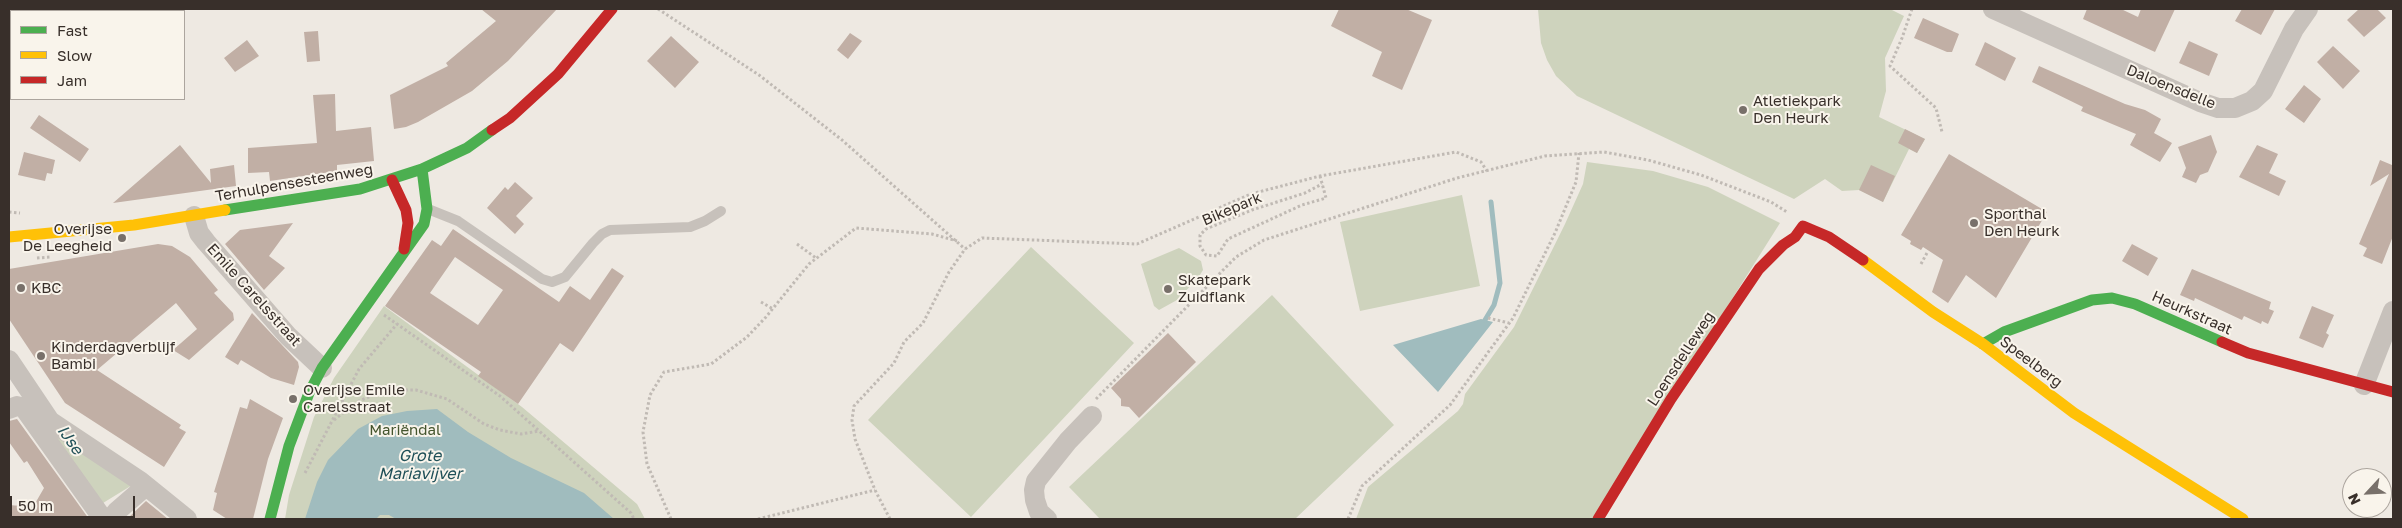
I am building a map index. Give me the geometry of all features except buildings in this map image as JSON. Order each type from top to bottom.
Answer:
[{"type":"street","name":"Terhulpensesteenweg","points":[[9,238],[134,225],[360,189],[422,169],[467,148],[510,118],[558,74],[612,9]]},
{"type":"street","name":"Daloensdelle","points":[[1993,9],[2200,102],[2218,108],[2234,108],[2252,101],[2263,91],[2294,29],[2308,9]]},
{"type":"street","points":[[270,519],[297,418],[322,368],[424,224],[427,209],[422,169]]},
{"type":"street","points":[[392,180],[406,210],[408,223],[404,251]]},
{"type":"street","name":"Emile Carelsstraat","points":[[194,216],[199,232],[206,242],[288,336],[322,368]]},
{"type":"street","name":"Speelberg","points":[[1803,226],[1829,237],[1933,312],[1983,344],[2074,413],[2243,519]]},
{"type":"street","name":"Loensdelleweg","points":[[1598,519],[1671,399],[1758,269],[1783,245],[1795,237],[1803,226]]},
{"type":"street","name":"Heurkstraat","points":[[1983,344],[2004,332],[2092,300],[2112,298],[2135,304],[2248,353],[2393,392]]},
{"type":"street","points":[[2364,384],[2393,311]]},
{"type":"street","points":[[9,360],[50,421],[146,486],[188,519]]},
{"type":"street","points":[[9,409],[18,406],[24,408],[110,516],[146,486]]},
{"type":"street","points":[[1047,519],[1039,512],[1035,500],[1034,490],[1036,481],[1082,425],[1092,416]]},
{"type":"lane","points":[[427,209],[458,221],[542,279],[552,282],[565,277],[593,243],[602,234],[610,230],[690,227],[705,221],[721,211]]},
{"type":"path","points":[[658,9],[759,75],[835,134],[867,160],[965,249]]},
{"type":"path","points":[[1912,9],[1890,66],[1936,108],[1942,132]]},
{"type":"path","points":[[890,519],[875,490],[855,439],[852,420],[854,406],[894,363],[904,342],[923,323],[949,272],[965,249],[982,238],[1137,244],[1250,194],[1320,176],[1456,152],[1481,162],[1487,171]]},
{"type":"path","points":[[1092,416],[1092,404],[1102,391],[1236,257],[1264,240],[1457,178],[1545,156],[1604,152],[1701,175],[1771,202],[1785,210],[1803,226]]},
{"type":"path","points":[[1348,519],[1362,486],[1450,405],[1509,323],[1555,234],[1576,182],[1579,153]]},
{"type":"path","points":[[1320,176],[1322,184]]},
{"type":"path","name":"Bikepark","points":[[1322,184],[1326,198],[1302,205],[1228,239],[1217,256],[1206,255],[1200,246],[1200,235],[1206,229],[1252,210],[1305,193],[1322,184]]},
{"type":"path","points":[[671,519],[647,464],[643,432],[650,394],[664,372],[710,364],[747,337],[816,258],[856,228],[932,234],[957,241]]},
{"type":"path","points":[[798,244],[816,258]]},
{"type":"path","points":[[1921,264],[1928,251]]},
{"type":"path","points":[[761,302],[773,309]]},
{"type":"path","points":[[368,304],[500,396],[631,513],[634,519]]},
{"type":"path","points":[[1488,318],[1509,323]]},
{"type":"path","points":[[304,476],[359,370],[397,324]]},
{"type":"path","points":[[334,420],[357,402],[385,390],[416,390],[447,399],[484,424],[500,430],[521,434],[539,431]]},
{"type":"path","points":[[758,519],[875,490]]},
{"type":"green space","name":"Atletiekpark Den Heurk","points":[[1538,9],[1890,9],[1904,16],[1885,58],[1886,91],[1879,117],[1925,139],[1917,153],[1909,149],[1883,202],[1859,190],[1842,191],[1825,179],[1794,199],[1577,96],[1556,76],[1547,60],[1541,43]]},
{"type":"green space","points":[[1587,162],[1653,171],[1708,187],[1780,223],[1593,519],[1356,519],[1368,487],[1458,411],[1463,404],[1465,394],[1514,327],[1583,184]]},
{"type":"green space","points":[[1462,195],[1480,286],[1360,311],[1340,222]]},
{"type":"green space","points":[[1031,247],[1134,343],[971,517],[868,420]]},
{"type":"green space","name":"Skatepark Zuidflank","points":[[1179,248],[1201,261],[1203,270],[1177,300],[1159,310],[1154,306],[1141,264]]},
{"type":"green space","points":[[1272,295],[1394,425],[1295,519],[1100,519],[1069,487]]},
{"type":"green space","name":"Mariëndal","points":[[384,306],[522,407],[637,504],[645,519],[285,519],[289,495],[314,417],[334,378]]},
{"type":"green space","points":[[49,428],[134,484],[103,503]]},
{"type":"water","points":[[1481,319],[1493,322],[1438,392],[1393,345]]},
{"type":"water","name":"Grote Mariavijver","points":[[437,409],[468,432],[511,458],[584,493],[614,519],[396,519],[389,515],[380,515],[376,519],[305,519],[317,482],[328,460],[358,429],[382,416],[407,411]]},
{"type":"waterway","points":[[1485,320],[1494,305],[1500,283],[1491,202]]},
{"type":"traffic: fast","points":[[225,210],[360,189],[422,169],[467,148],[492,130]]},
{"type":"traffic: fast","points":[[270,519],[289,446],[309,393],[322,368],[424,224],[427,209],[422,169]]},
{"type":"traffic: fast","points":[[1983,344],[2004,332],[2092,300],[2112,298],[2135,304],[2222,342]]},
{"type":"traffic: slow","points":[[9,237],[134,225],[225,210]]},
{"type":"traffic: slow","points":[[1863,260],[1933,312],[1983,344],[2074,413],[2243,519]]},
{"type":"traffic: jam","points":[[492,130],[510,118],[558,74],[612,9]]},
{"type":"traffic: jam","points":[[392,180],[406,210],[408,223],[404,249]]},
{"type":"traffic: jam","points":[[1598,519],[1671,399],[1759,269],[1783,245],[1795,237],[1803,226],[1829,237],[1863,260]]},
{"type":"traffic: jam","points":[[2222,342],[2248,353],[2393,392]]},
{"type":"place","name":"Atletiekpark Den Heurk","points":[[1743,110]]},
{"type":"place","name":"Sporthal Den Heurk","points":[[1974,223]]},
{"type":"place","name":"Overijse De Leegheid","points":[[122,238]]},
{"type":"place","name":"KBC","points":[[21,288]]},
{"type":"place","name":"Skatepark Zuidflank","points":[[1168,289]]},
{"type":"place","name":"Kinderdagverblijf Bambi","points":[[41,356]]},
{"type":"place","name":"Overijse Emile Carelsstraat","points":[[293,399]]},
{"type":"water label","name":"IJse","points":[[70,440]]}]
